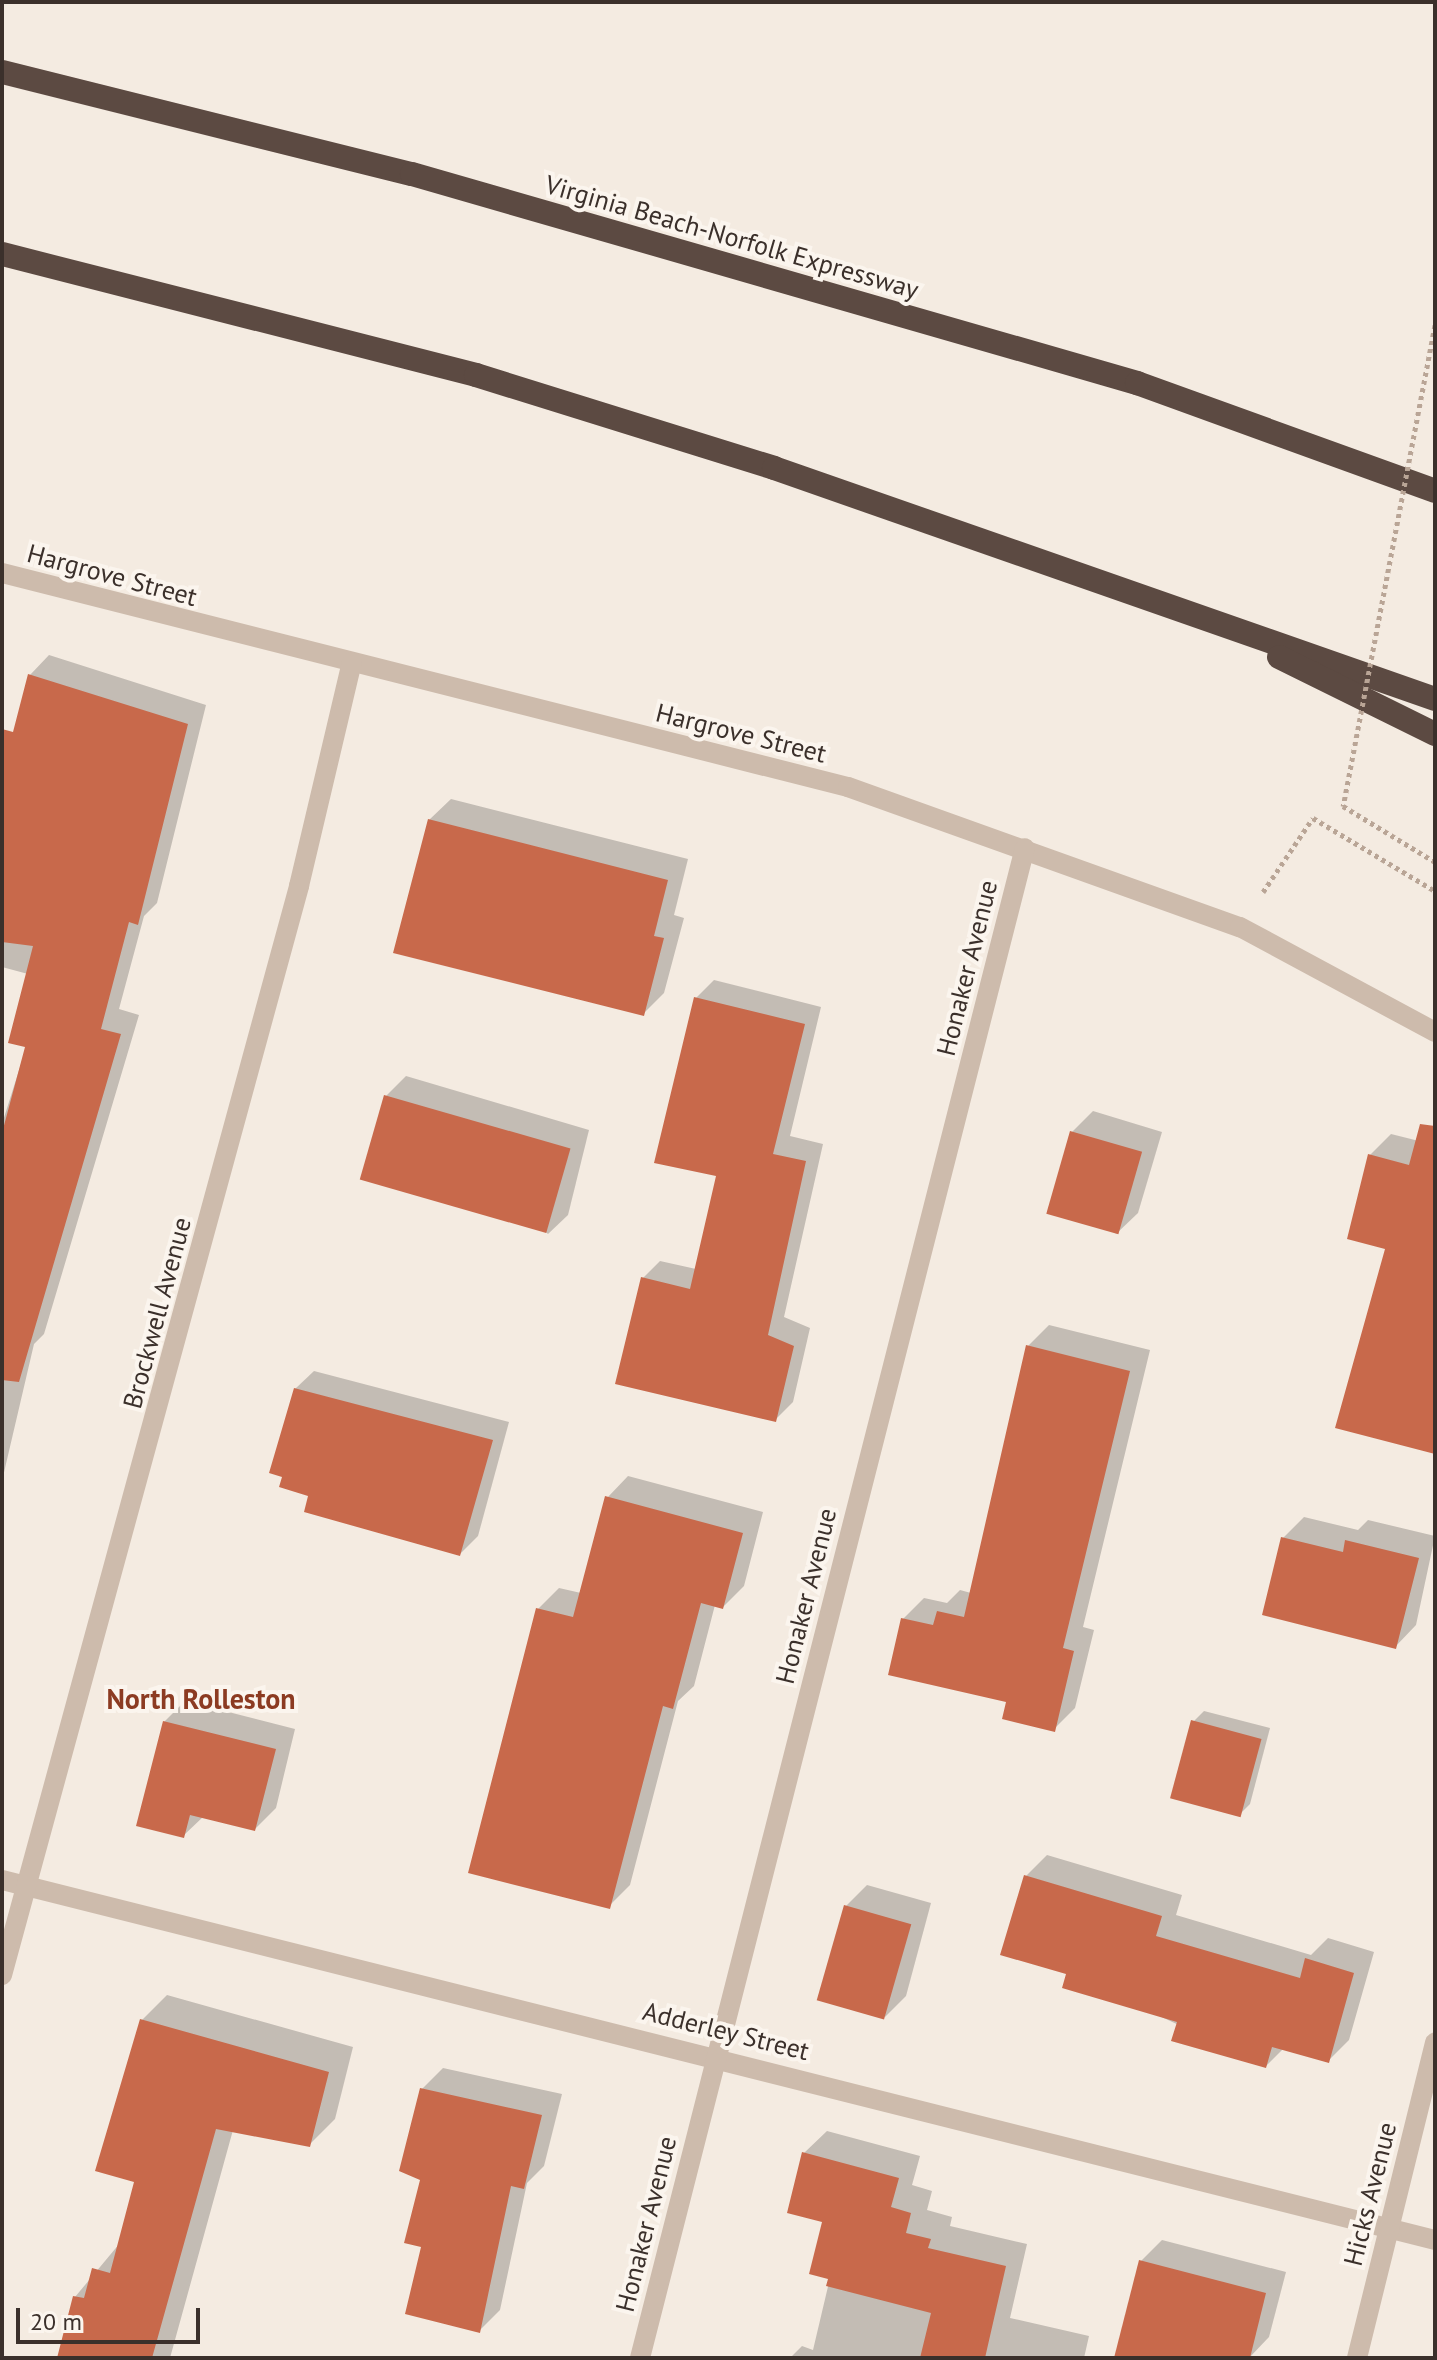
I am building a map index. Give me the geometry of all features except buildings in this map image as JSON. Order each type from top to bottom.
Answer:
[{"type":"highway","name":"Virginia Beach-Norfolk Expressway","points":[[2,72],[412,174],[1122,379],[1435,491]]},
{"type":"highway","points":[[2,254],[476,375],[1173,604],[1435,699]]},
{"type":"highway","points":[[1173,604],[1435,734]]},
{"type":"street","name":"Hargrove Street","points":[[2,573],[848,787],[1240,927],[1435,1032]]},
{"type":"street","name":"Brockwell Avenue","points":[[2,1975],[299,886],[352,662]]},
{"type":"street","name":"Honaker Avenue","points":[[640,2358],[715,2054],[1025,848]]},
{"type":"street","name":"Adderley Street","points":[[2,1880],[715,2054],[1435,2240]]},
{"type":"street","name":"Hicks Avenue","points":[[1357,2358],[1435,2043]]},
{"type":"path","points":[[1435,325],[1343,806],[1435,862]]},
{"type":"path","points":[[1240,927],[1313,818],[1435,891]]},
{"type":"district","name":"North Rolleston","points":[[201,1699]]}]
